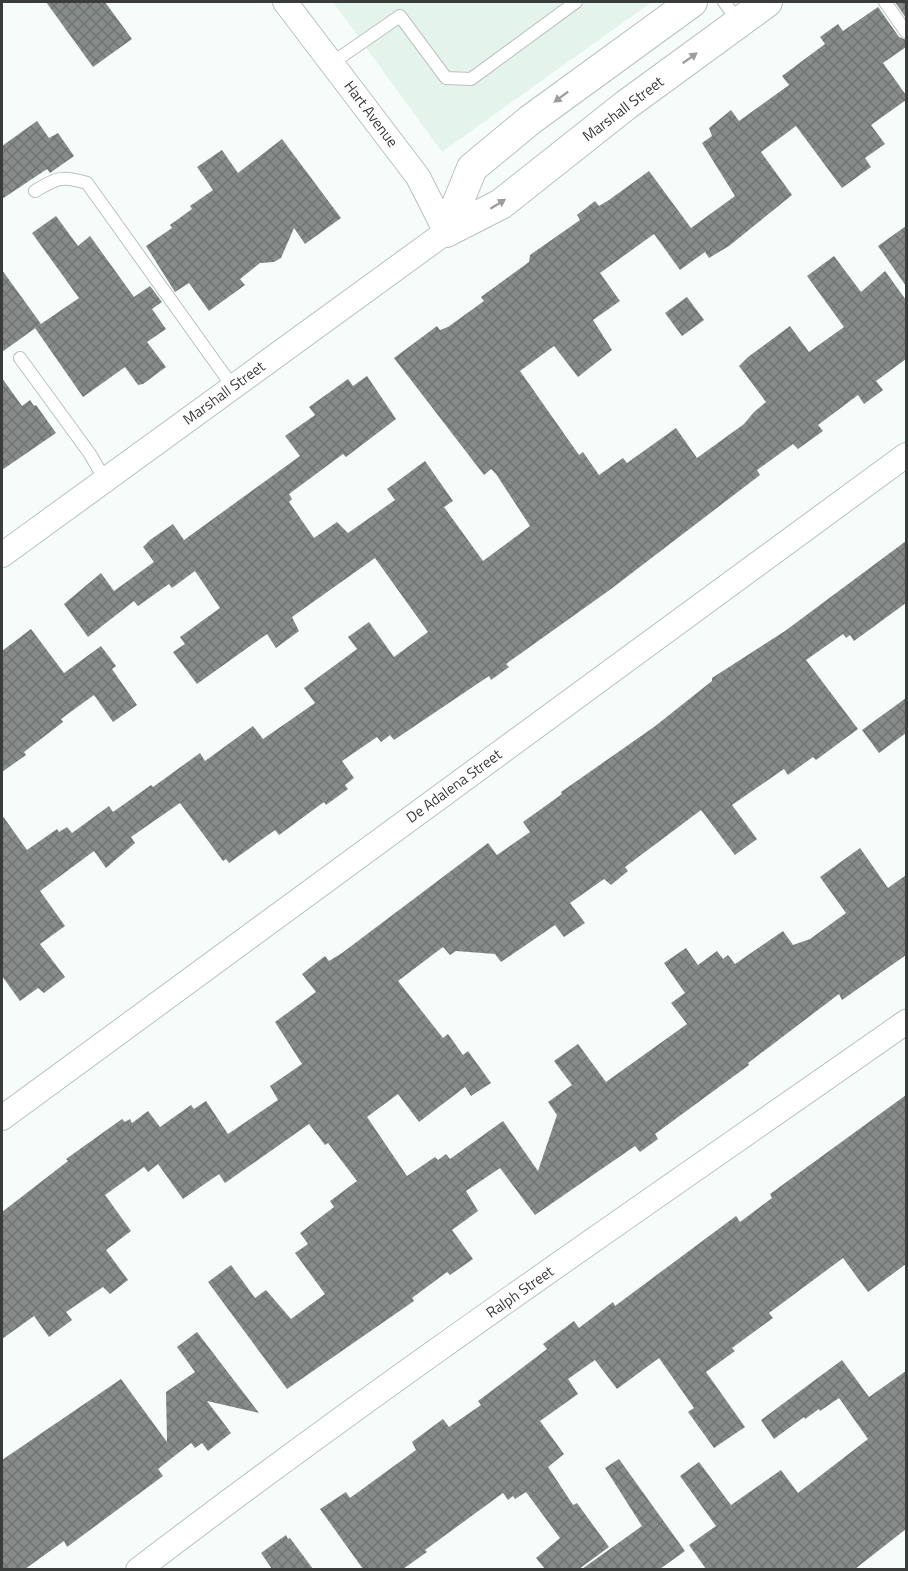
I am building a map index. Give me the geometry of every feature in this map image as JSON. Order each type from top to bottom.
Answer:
[{"type":"street","name":"Hart Avenue","points":[[285,2],[418,177],[447,232]]},
{"type":"street","points":[[447,232],[472,168],[530,120],[692,2]]},
{"type":"street","name":"Marshall Street","points":[[2,555],[447,232],[501,204],[626,105],[732,12],[767,2]]},
{"type":"street","name":"De Adalena Street","points":[[2,1118],[906,455]]},
{"type":"street","name":"Ralph Street","points":[[138,1569],[222,1505],[504,1304],[906,1022]]},
{"type":"lane","points":[[332,63],[400,16],[446,78],[471,80],[576,2]]},
{"type":"lane","points":[[885,2],[906,32]]},
{"type":"lane","points":[[35,191],[56,179],[67,177],[87,183],[233,387]]},
{"type":"lane","points":[[20,358],[90,454],[105,480]]},
{"type":"shaded area","points":[[333,2],[652,2],[442,152]]},
{"type":"building","points":[[46,2],[105,2],[132,39],[93,67]]},
{"type":"building","points":[[895,2],[906,2],[906,18]]},
{"type":"building","points":[[878,7],[899,37],[906,40],[906,47],[883,63],[906,95],[906,100],[871,125],[885,144],[865,158],[871,167],[842,188],[796,126],[761,152],[792,195],[729,246],[709,258],[705,252],[680,270],[654,234],[600,273],[620,301],[593,320],[612,350],[578,377],[554,346],[520,371],[579,455],[583,452],[599,475],[623,458],[627,463],[676,428],[697,458],[744,424],[766,402],[739,366],[748,357],[790,326],[809,352],[844,327],[807,276],[834,256],[861,292],[885,271],[906,300],[906,359],[876,381],[883,390],[864,404],[858,395],[818,425],[823,431],[798,449],[793,444],[757,470],[760,475],[611,589],[506,664],[509,667],[491,680],[489,676],[394,740],[390,735],[381,742],[377,737],[342,761],[354,778],[345,785],[348,789],[326,805],[324,802],[279,835],[275,830],[229,863],[226,859],[223,861],[180,803],[131,837],[135,843],[106,868],[94,851],[40,891],[65,926],[40,944],[65,977],[44,993],[38,988],[20,1001],[2,976],[2,815],[27,850],[57,829],[59,832],[67,827],[72,833],[109,806],[113,812],[151,785],[153,787],[200,753],[205,761],[253,726],[263,739],[315,703],[304,688],[357,649],[348,637],[369,622],[394,657],[428,632],[375,558],[292,617],[299,631],[276,648],[267,634],[197,684],[173,652],[185,644],[180,637],[220,608],[195,571],[172,588],[169,584],[138,606],[134,601],[88,637],[64,604],[101,573],[114,591],[154,562],[143,547],[150,540],[173,524],[184,540],[300,456],[285,436],[315,415],[309,407],[348,379],[353,386],[367,376],[396,419],[346,457],[343,454],[289,494],[292,499],[289,502],[314,538],[337,522],[348,533],[395,500],[387,489],[425,461],[453,501],[444,507],[483,561],[530,526],[496,474],[491,469],[484,475],[394,358],[437,326],[440,330],[448,327],[484,301],[481,297],[529,262],[530,255],[580,220],[577,215],[595,201],[599,206],[649,171],[691,228],[735,196],[702,143],[712,136],[709,128],[731,110],[739,121],[789,85],[782,76],[825,44],[820,37],[838,24],[843,31]]},
{"type":"building","points":[[37,121],[49,138],[58,133],[74,156],[50,173],[47,169],[2,199],[2,146]]},
{"type":"building","points":[[282,139],[341,218],[305,244],[294,228],[281,258],[274,262],[260,263],[240,279],[245,285],[209,311],[189,283],[175,292],[146,246],[172,228],[170,225],[192,209],[190,206],[213,190],[197,167],[222,150],[238,173]]},
{"type":"building","points":[[56,216],[78,246],[90,236],[134,297],[150,286],[162,302],[152,309],[166,329],[147,342],[166,367],[143,384],[138,385],[125,367],[83,397],[35,328],[79,298],[32,233]]},
{"type":"building","points":[[906,226],[906,286],[878,246]]},
{"type":"building","points":[[2,270],[41,324],[2,352]]},
{"type":"building","points":[[687,297],[704,320],[682,336],[665,313]]},
{"type":"building","points":[[2,378],[22,406],[30,400],[34,406],[36,405],[56,433],[2,470]]},
{"type":"building","points":[[906,541],[906,603],[854,641],[850,635],[846,638],[843,634],[806,660],[858,729],[816,760],[813,757],[788,775],[784,769],[732,805],[757,839],[735,855],[701,810],[625,867],[628,871],[611,885],[604,879],[570,903],[585,923],[564,937],[555,925],[501,962],[495,954],[456,951],[450,955],[443,947],[398,981],[443,1038],[448,1034],[463,1055],[468,1051],[491,1083],[471,1096],[465,1087],[419,1122],[398,1094],[367,1117],[407,1176],[435,1157],[438,1160],[446,1154],[450,1159],[503,1121],[538,1171],[557,1115],[548,1102],[572,1085],[554,1061],[578,1044],[606,1082],[687,1024],[671,1003],[685,993],[664,963],[686,948],[698,965],[717,951],[723,959],[728,955],[735,964],[783,931],[793,945],[810,939],[846,913],[820,877],[860,848],[888,888],[906,875],[906,955],[842,1000],[839,994],[748,1063],[749,1065],[655,1134],[658,1139],[640,1152],[635,1146],[535,1215],[500,1168],[466,1191],[478,1211],[452,1230],[473,1259],[450,1275],[447,1272],[412,1298],[414,1301],[287,1389],[208,1282],[231,1265],[255,1298],[266,1290],[291,1319],[325,1294],[295,1253],[308,1244],[300,1233],[334,1207],[330,1201],[357,1181],[328,1143],[325,1145],[309,1124],[225,1183],[219,1174],[183,1199],[158,1164],[148,1172],[144,1167],[105,1195],[131,1231],[106,1250],[128,1280],[110,1294],[103,1287],[66,1312],[72,1320],[49,1337],[34,1316],[2,1339],[2,1212],[68,1161],[66,1159],[122,1119],[125,1122],[130,1119],[132,1123],[148,1111],[160,1127],[191,1105],[194,1109],[206,1101],[228,1134],[278,1100],[270,1086],[302,1064],[275,1022],[316,992],[302,974],[325,956],[329,961],[342,953],[488,843],[497,855],[530,832],[523,822],[562,794],[561,792],[654,727],[712,681],[712,678],[785,631]]},
{"type":"building","points":[[31,629],[64,673],[101,646],[116,666],[112,669],[137,705],[113,722],[94,695],[61,719],[63,722],[24,752],[26,755],[2,772],[2,651]]},
{"type":"building","points":[[906,698],[906,733],[879,753],[862,730]]},
{"type":"building","points":[[906,1095],[906,1264],[868,1292],[843,1258],[769,1313],[773,1318],[732,1348],[735,1351],[706,1372],[745,1427],[714,1448],[688,1412],[694,1408],[659,1358],[617,1389],[595,1360],[568,1379],[578,1394],[540,1421],[564,1454],[548,1467],[573,1505],[577,1503],[609,1547],[579,1569],[545,1569],[536,1558],[560,1538],[526,1492],[515,1499],[513,1496],[508,1500],[503,1493],[425,1550],[427,1552],[403,1569],[363,1569],[320,1509],[346,1492],[350,1498],[416,1450],[412,1442],[443,1419],[449,1427],[481,1405],[478,1401],[547,1349],[543,1344],[574,1321],[579,1328],[613,1302],[615,1306],[736,1216],[740,1222],[772,1198],[770,1194]]},
{"type":"building","points":[[197,1332],[259,1413],[207,1401],[231,1433],[208,1451],[202,1443],[195,1448],[191,1443],[158,1469],[163,1476],[67,1547],[64,1541],[25,1569],[2,1569],[2,1460],[121,1379],[167,1442],[166,1392],[195,1372],[177,1347]]},
{"type":"building","points":[[842,1360],[869,1397],[906,1371],[906,1529],[855,1569],[706,1569],[689,1545],[716,1526],[680,1476],[699,1462],[731,1505],[781,1470],[798,1493],[868,1439],[839,1398],[820,1411],[819,1409],[805,1419],[804,1417],[774,1439],[761,1420]]},
{"type":"building","points":[[619,1459],[685,1551],[660,1569],[582,1569],[642,1526],[605,1468]]},
{"type":"building","points":[[286,1535],[313,1569],[272,1569],[261,1553]]}]
